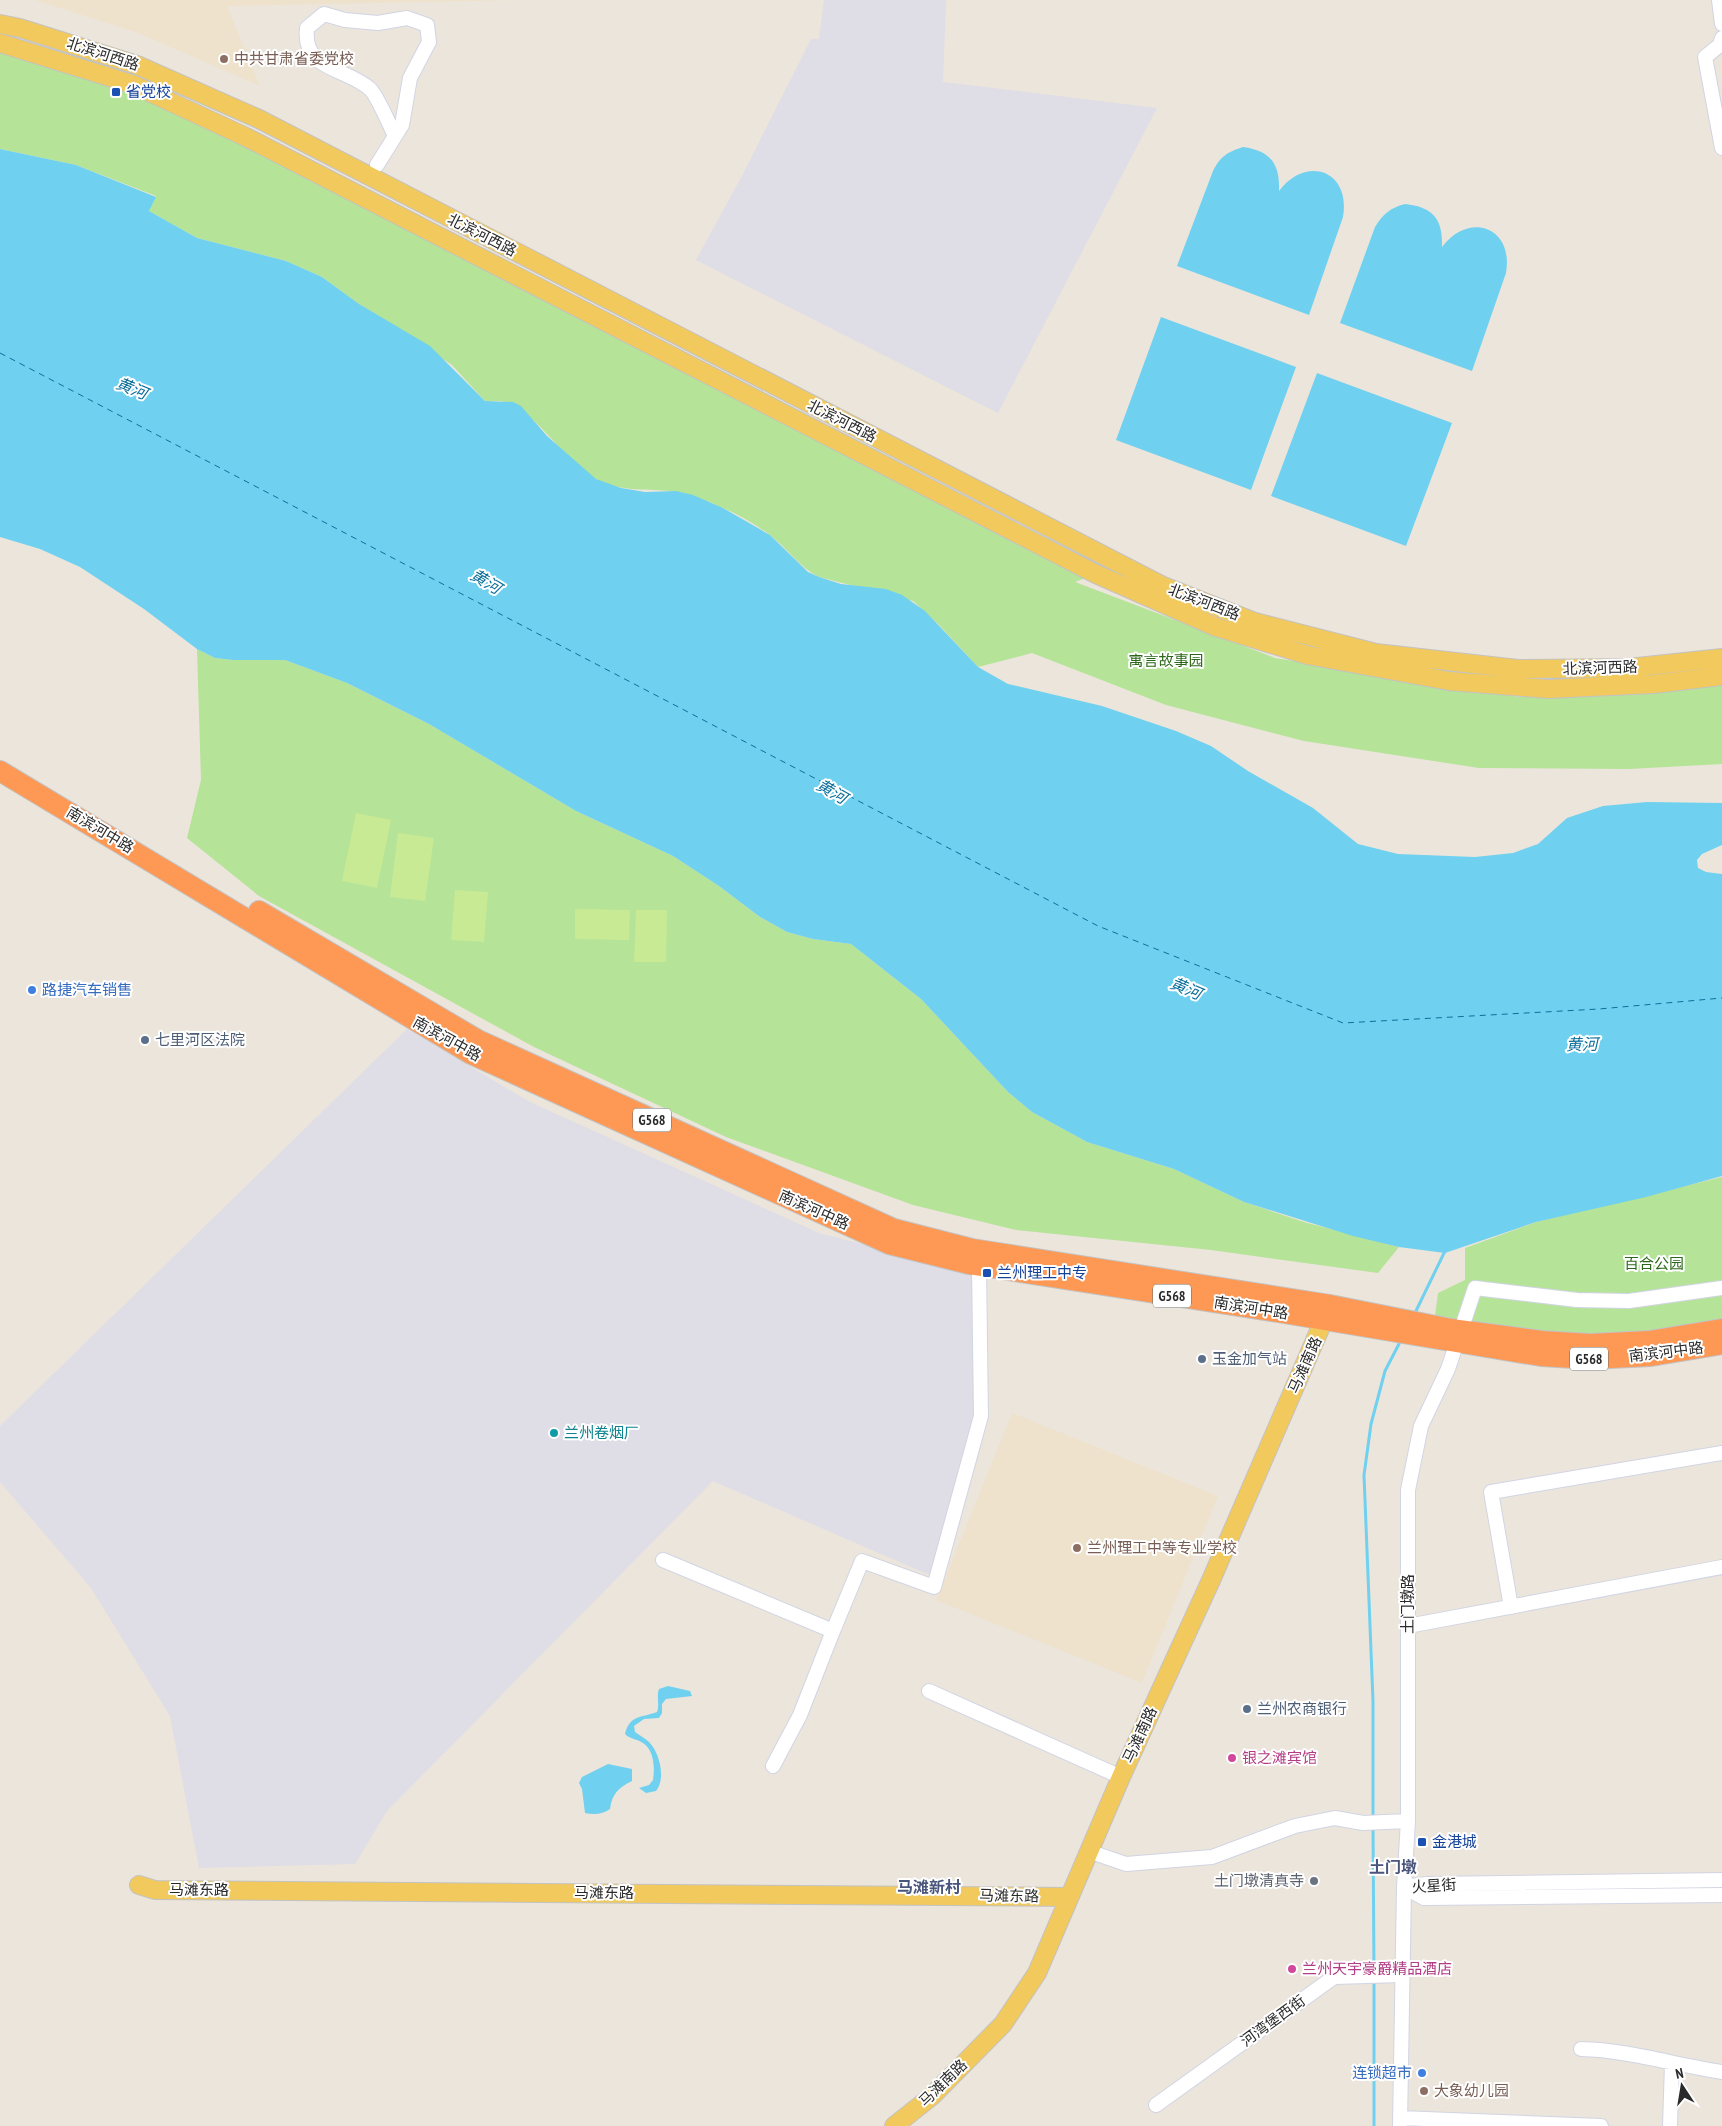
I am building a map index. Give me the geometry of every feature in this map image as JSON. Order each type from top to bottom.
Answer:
[{"type":"highway","name":"南滨河中路","points":[[0,759],[478,1040],[894,1229],[972,1249],[1428,1331],[1540,1356],[1590,1359],[1651,1356],[1722,1344]]},
{"type":"highway","name":"南滨河中路","points":[[0,771],[471,1054],[889,1244],[980,1266],[1278,1312],[1327,1313]]},
{"type":"highway","name":"南滨河中路","points":[[1458,1337],[1590,1344],[1649,1341],[1722,1329]]},
{"type":"main road","name":"北滨河西路","points":[[0,24],[20,28],[137,65],[259,119],[1161,585],[1255,622],[1376,653],[1518,669],[1628,668],[1722,658]]},
{"type":"main road","name":"北滨河西路","points":[[0,44],[132,84],[246,137],[1096,574],[1216,627],[1307,655],[1450,681],[1548,689],[1654,684],[1722,676]]},
{"type":"main road","name":"马滩南路","points":[[894,2126],[932,2096],[1003,2024],[1037,1973],[1069,1897],[1091,1852],[1121,1777],[1212,1578],[1327,1313]]},
{"type":"main road","name":"马滩东路","points":[[139,1885],[155,1890],[1069,1897]]},
{"type":"street","points":[[1719,0],[1722,24]]},
{"type":"street","points":[[378,166],[402,125],[410,78],[429,42],[427,25],[407,18],[378,23],[346,20],[324,14],[307,28],[305,42],[313,58],[371,89],[395,136]]},
{"type":"street","points":[[1722,38],[1720,45],[1705,58],[1722,148]]},
{"type":"street","points":[[773,1766],[800,1715],[832,1630],[862,1561],[934,1587],[981,1416],[980,1266]]},
{"type":"street","name":"土门墩路","points":[[1400,2122],[1404,1887],[1408,1821],[1408,1490],[1421,1426],[1448,1369],[1475,1288],[1577,1300],[1629,1300],[1722,1288]]},
{"type":"street","points":[[1511,1607],[1491,1492],[1722,1453]]},
{"type":"street","points":[[663,1560],[832,1630]]},
{"type":"street","points":[[1408,1626],[1722,1567]]},
{"type":"street","points":[[929,1691],[1121,1777]]},
{"type":"street","points":[[1091,1852],[1126,1864],[1212,1857],[1294,1826],[1335,1818],[1363,1823],[1408,1821]]},
{"type":"street","name":"火星街","points":[[1404,1887],[1427,1884],[1722,1880]]},
{"type":"street","name":"火星街","points":[[1404,1887],[1424,1898],[1722,1895]]},
{"type":"street","name":"河湾堡西街","points":[[1156,2105],[1334,1977],[1402,1975]]},
{"type":"street","points":[[1581,2049],[1613,2050],[1672,2064],[1722,2072]]},
{"type":"street","points":[[1670,2126],[1672,2064]]},
{"type":"street","points":[[1400,2122],[1601,2126]]},
{"type":"shaded area","name":"中共甘肃省委党校","points":[[35,0],[522,0],[227,6],[260,86],[138,33]]},
{"type":"shaded area","points":[[824,0],[946,0],[943,82],[1157,108],[998,413],[696,260],[743,174],[811,39],[819,39]]},
{"type":"shaded area","points":[[407,1029],[530,1102],[819,1233],[979,1274],[980,1412],[934,1577],[713,1481],[387,1811],[355,1864],[199,1868],[170,1716],[91,1588],[0,1482],[0,1426]]},
{"type":"shaded area","name":"兰州理工中等专业学校","points":[[1012,1413],[1218,1496],[1142,1683],[936,1600]]},
{"type":"green space","name":"寓言故事园","points":[[0,43],[132,84],[1096,574],[1075,582],[1275,658],[1519,697],[1685,689],[1722,685],[1722,764],[1629,769],[1479,768],[1304,741],[1166,705],[1032,653],[978,667],[939,625],[913,601],[819,577],[799,563],[762,529],[734,513],[705,501],[684,493],[672,491],[621,488],[596,479],[572,461],[529,416],[504,402],[485,401],[452,365],[359,304],[322,277],[286,261],[197,238],[149,211],[156,196],[76,165],[0,149]]},
{"type":"green space","points":[[197,649],[215,658],[285,660],[347,683],[429,724],[576,811],[673,856],[719,886],[760,917],[787,932],[813,939],[851,944],[921,999],[1008,1092],[1032,1112],[1087,1142],[1174,1169],[1244,1202],[1304,1222],[1399,1247],[1378,1273],[1211,1250],[1016,1230],[913,1205],[726,1137],[534,1047],[259,896],[187,838],[201,780]]},
{"type":"green space","points":[[356,813],[391,820],[377,888],[342,881]]},
{"type":"green space","points":[[398,833],[434,838],[425,901],[390,897]]},
{"type":"green space","points":[[455,890],[488,892],[484,942],[451,940]]},
{"type":"green space","points":[[575,909],[630,910],[629,940],[575,939]]},
{"type":"green space","points":[[636,910],[667,910],[666,962],[634,962]]},
{"type":"green space","name":"百合公园","points":[[1722,1177],[1722,1320],[1628,1335],[1531,1333],[1435,1316],[1438,1293],[1465,1280],[1465,1248],[1536,1222]]},
{"type":"water","points":[[1243,147],[1261,152],[1272,160],[1278,173],[1279,191],[1290,180],[1302,173],[1313,171],[1324,173],[1333,179],[1340,188],[1344,201],[1343,217],[1309,315],[1177,266],[1213,171],[1221,159]]},
{"type":"water","name":"黄河","points":[[0,149],[76,165],[156,197],[149,211],[197,238],[286,261],[322,277],[359,304],[430,346],[485,401],[513,402],[521,406],[547,436],[596,479],[621,488],[645,492],[676,491],[693,495],[723,508],[770,535],[808,572],[841,584],[886,589],[902,595],[925,611],[978,667],[1008,684],[1102,706],[1176,731],[1211,746],[1248,771],[1313,808],[1358,844],[1398,854],[1475,857],[1513,853],[1538,844],[1567,818],[1603,806],[1647,802],[1722,803],[1722,845],[1702,854],[1697,860],[1698,868],[1706,872],[1722,874],[1722,1176],[1646,1197],[1536,1222],[1445,1253],[1399,1247],[1353,1236],[1244,1202],[1174,1169],[1087,1142],[1032,1112],[1008,1092],[921,999],[851,944],[813,939],[787,932],[760,917],[719,886],[673,856],[576,811],[429,724],[347,683],[285,660],[215,658],[197,649],[144,609],[80,567],[40,549],[0,537]]},
{"type":"water","points":[[1405,204],[1423,208],[1435,216],[1441,229],[1442,247],[1453,236],[1465,229],[1476,227],[1487,229],[1496,235],[1503,244],[1507,257],[1506,273],[1472,371],[1340,323],[1375,227],[1387,212]]},
{"type":"water","points":[[1161,317],[1296,367],[1251,490],[1116,440]]},
{"type":"water","points":[[1317,373],[1452,423],[1406,546],[1271,496]]},
{"type":"water","points":[[668,1686],[690,1691],[692,1696],[666,1699],[662,1704],[662,1713],[659,1718],[644,1719],[634,1726],[635,1732],[653,1747],[659,1759],[661,1780],[659,1786],[656,1791],[646,1793],[639,1788],[649,1785],[653,1780],[654,1765],[652,1755],[647,1746],[625,1734],[633,1720],[657,1712],[659,1689]]},
{"type":"water","points":[[608,1764],[632,1769],[632,1781],[616,1792],[610,1809],[599,1814],[585,1813],[582,1789],[579,1783],[582,1777]]},
{"type":"waterway","points":[[1414,1315],[1446,1249]]},
{"type":"waterway","points":[[1373,1818],[1373,1701],[1364,1475],[1371,1424],[1385,1371],[1401,1340]]},
{"type":"waterway","points":[[1373,1827],[1374,1973]]},
{"type":"waterway","points":[[1374,1979],[1374,2126]]},
{"type":"ferry route","points":[[0,353],[1098,926],[1343,1023],[1599,1009],[1722,998]]},
{"type":"place","name":"中共甘肃省委党校","points":[[224,59]]},
{"type":"place","name":"省党校","points":[[116,92]]},
{"type":"place","name":"路捷汽车销售","points":[[32,990]]},
{"type":"place","name":"七里河区法院","points":[[145,1040]]},
{"type":"place","name":"兰州理工中专","points":[[987,1273]]},
{"type":"place","name":"玉金加气站","points":[[1202,1359]]},
{"type":"place","name":"兰州卷烟厂","points":[[554,1433]]},
{"type":"place","name":"兰州理工中等专业学校","points":[[1077,1548]]},
{"type":"place","name":"兰州农商银行","points":[[1247,1709]]},
{"type":"place","name":"银之滩宾馆","points":[[1232,1758]]},
{"type":"place","name":"金港城","points":[[1422,1842]]},
{"type":"place","name":"土门墩清真寺","points":[[1314,1881]]},
{"type":"place","name":"兰州天宇豪爵精品酒店","points":[[1292,1969]]},
{"type":"place","name":"连锁超市","points":[[1422,2073]]},
{"type":"place","name":"大象幼儿园","points":[[1424,2091]]},
{"type":"district","name":"土门墩","points":[[1393,1867]]},
{"type":"district","name":"马滩新村","points":[[929,1887]]}]
